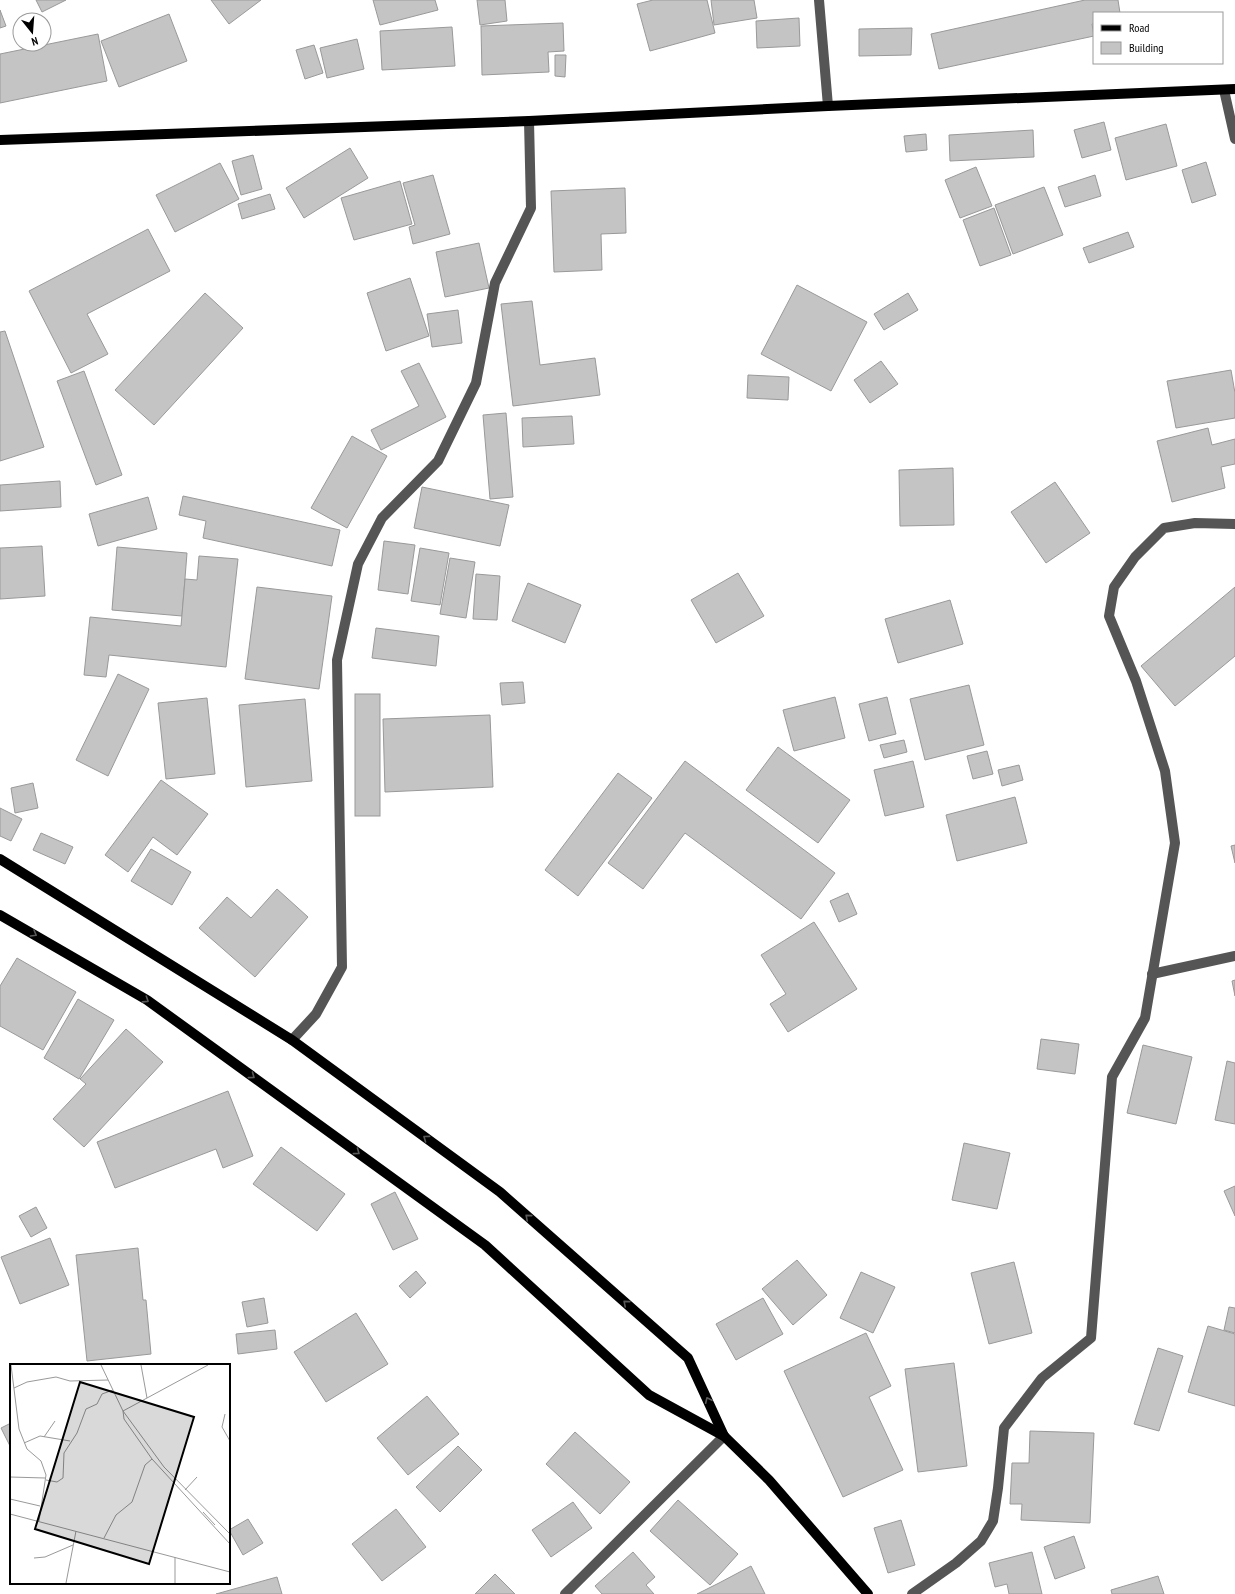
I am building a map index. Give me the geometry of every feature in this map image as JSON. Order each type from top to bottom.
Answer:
[{"type":"main road","points":[[0,140],[529,121],[828,106],[1235,89]]},
{"type":"main road","points":[[0,859],[292,1040],[500,1192],[688,1358],[724,1436]]},
{"type":"main road","points":[[0,915],[154,1005],[485,1245],[649,1395],[724,1436],[769,1480],[868,1594]]},
{"type":"street","points":[[819,0],[828,106]]},
{"type":"street","points":[[1224,90],[1235,139]]},
{"type":"street","points":[[292,1040],[316,1014],[342,967],[337,660],[358,564],[382,518],[438,461],[476,383],[495,283],[531,208],[529,121]]},
{"type":"street","points":[[912,1594],[956,1563],[981,1541],[993,1521],[1004,1428],[1042,1378],[1091,1338],[1112,1077],[1145,1018],[1175,843],[1165,771],[1136,682],[1109,616],[1114,587],[1135,557],[1164,528],[1195,523],[1235,524]]},
{"type":"street","points":[[1152,974],[1235,956]]},
{"type":"street","points":[[565,1594],[724,1436]]},
{"type":"building","points":[[36,0],[66,0],[42,12]]},
{"type":"building","points":[[211,0],[261,0],[229,24]]},
{"type":"building","points":[[373,0],[435,0],[438,10],[380,25]]},
{"type":"building","points":[[477,0],[505,0],[507,21],[480,25]]},
{"type":"building","points":[[653,0],[707,0],[715,33],[650,51],[637,4]]},
{"type":"building","points":[[711,0],[754,0],[757,18],[714,25]]},
{"type":"building","points":[[1085,0],[1118,0],[1120,12],[1093,12],[1093,36],[939,69],[931,34]]},
{"type":"building","points":[[0,10],[6,26],[0,28]]},
{"type":"building","points":[[169,14],[187,61],[119,87],[101,41]]},
{"type":"building","points":[[799,18],[800,46],[757,48],[756,21]]},
{"type":"building","points":[[563,23],[564,51],[548,52],[549,72],[482,75],[481,26]]},
{"type":"building","points":[[452,27],[455,66],[382,70],[380,31]]},
{"type":"building","points":[[912,28],[911,55],[859,56],[859,29]]},
{"type":"building","points":[[98,34],[107,81],[0,103],[0,54],[12,52],[52,52],[52,43]]},
{"type":"building","points":[[357,39],[364,69],[327,78],[320,48]]},
{"type":"building","points":[[314,45],[323,73],[305,79],[296,50]]},
{"type":"building","points":[[555,55],[566,55],[565,77],[555,76]]},
{"type":"building","points":[[1104,122],[1111,150],[1082,158],[1074,130]]},
{"type":"building","points":[[1166,124],[1177,166],[1126,180],[1115,138]]},
{"type":"building","points":[[1033,130],[1034,157],[950,161],[949,135]]},
{"type":"building","points":[[926,134],[927,150],[906,152],[904,136]]},
{"type":"building","points":[[350,148],[368,178],[304,218],[286,188]]},
{"type":"building","points":[[253,155],[262,189],[241,195],[232,161]]},
{"type":"building","points":[[1206,162],[1216,195],[1192,203],[1182,170]]},
{"type":"building","points":[[220,163],[239,199],[175,232],[156,195]]},
{"type":"building","points":[[976,167],[992,206],[960,218],[945,180]]},
{"type":"building","points":[[433,175],[450,234],[413,244],[409,227],[415,225],[403,183]]},
{"type":"building","points":[[1095,175],[1101,196],[1065,207],[1058,187]]},
{"type":"building","points":[[400,181],[412,224],[354,240],[341,198]]},
{"type":"building","points":[[1044,187],[1063,235],[1013,254],[995,205]]},
{"type":"building","points":[[625,188],[626,233],[601,234],[602,270],[554,272],[551,191]]},
{"type":"building","points":[[270,194],[275,209],[242,219],[238,204]]},
{"type":"building","points":[[994,208],[1011,255],[980,266],[963,220]]},
{"type":"building","points":[[148,229],[170,271],[87,314],[108,354],[71,373],[29,291]]},
{"type":"building","points":[[1128,232],[1134,247],[1089,263],[1083,248]]},
{"type":"building","points":[[479,243],[489,288],[445,297],[436,252]]},
{"type":"building","points":[[410,278],[429,336],[386,351],[367,293]]},
{"type":"building","points":[[797,285],[867,322],[831,391],[761,354]]},
{"type":"building","points":[[205,293],[243,328],[154,425],[115,390]]},
{"type":"building","points":[[908,293],[918,310],[884,330],[874,314]]},
{"type":"building","points":[[532,301],[540,365],[595,358],[600,395],[513,406],[501,304]]},
{"type":"building","points":[[458,310],[462,343],[432,347],[427,314]]},
{"type":"building","points":[[5,331],[44,447],[0,461],[0,332]]},
{"type":"building","points":[[881,361],[898,384],[870,403],[854,380]]},
{"type":"building","points":[[419,363],[446,417],[381,450],[371,430],[419,406],[401,371]]},
{"type":"building","points":[[1231,370],[1235,393],[1235,418],[1176,428],[1167,381]]},
{"type":"building","points":[[84,371],[122,475],[96,485],[57,381]]},
{"type":"building","points":[[748,375],[789,377],[788,400],[747,398]]},
{"type":"building","points":[[506,413],[513,497],[490,499],[483,415]]},
{"type":"building","points":[[572,416],[574,444],[523,447],[522,418]]},
{"type":"building","points":[[1208,428],[1212,445],[1235,439],[1235,464],[1221,467],[1225,488],[1172,502],[1157,441]]},
{"type":"building","points":[[352,436],[387,456],[347,528],[311,508]]},
{"type":"building","points":[[953,468],[954,525],[900,526],[899,470]]},
{"type":"building","points":[[60,481],[61,507],[0,511],[0,485]]},
{"type":"building","points":[[1055,482],[1090,533],[1046,563],[1011,512]]},
{"type":"building","points":[[422,487],[509,505],[500,546],[414,528]]},
{"type":"building","points":[[183,496],[340,530],[332,566],[203,538],[206,521],[179,515]]},
{"type":"building","points":[[148,497],[157,529],[98,546],[89,514]]},
{"type":"building","points":[[384,541],[415,545],[408,594],[378,590]]},
{"type":"building","points":[[42,546],[45,596],[0,599],[0,548]]},
{"type":"building","points":[[117,547],[187,553],[182,616],[112,610]]},
{"type":"building","points":[[420,548],[449,553],[440,605],[411,601]]},
{"type":"building","points":[[199,556],[238,559],[226,667],[109,655],[106,677],[84,675],[90,617],[181,626],[185,579],[197,580]]},
{"type":"building","points":[[450,558],[475,562],[466,618],[440,614]]},
{"type":"building","points":[[738,573],[764,616],[716,643],[691,600]]},
{"type":"building","points":[[476,574],[500,576],[497,620],[473,619]]},
{"type":"building","points":[[528,583],[581,605],[565,643],[512,621]]},
{"type":"building","points":[[257,587],[332,596],[319,689],[245,679]]},
{"type":"building","points":[[1235,587],[1235,656],[1175,706],[1141,666]]},
{"type":"building","points":[[950,600],[963,644],[898,663],[885,619]]},
{"type":"building","points":[[376,628],[439,636],[436,666],[372,658]]},
{"type":"building","points":[[118,674],[149,689],[108,776],[76,760]]},
{"type":"building","points":[[523,682],[525,703],[502,705],[500,683]]},
{"type":"building","points":[[969,685],[984,745],[925,760],[910,699]]},
{"type":"building","points":[[355,694],[380,694],[380,816],[355,816]]},
{"type":"building","points":[[835,697],[845,738],[794,751],[783,710]]},
{"type":"building","points":[[887,697],[896,734],[869,741],[859,704]]},
{"type":"building","points":[[207,698],[215,774],[166,779],[158,703]]},
{"type":"building","points":[[305,699],[312,781],[246,787],[239,705]]},
{"type":"building","points":[[490,715],[493,787],[385,792],[383,719]]},
{"type":"building","points":[[904,740],[907,752],[884,758],[880,745]]},
{"type":"building","points":[[778,747],[850,800],[818,843],[746,790]]},
{"type":"building","points":[[987,751],[993,774],[973,779],[967,756]]},
{"type":"building","points":[[685,761],[835,873],[801,919],[685,833],[643,889],[608,863]]},
{"type":"building","points":[[913,761],[924,807],[885,816],[874,770]]},
{"type":"building","points":[[1019,765],[1023,780],[1002,786],[998,770]]},
{"type":"building","points":[[618,773],[652,798],[578,896],[545,870]]},
{"type":"building","points":[[161,780],[208,814],[177,855],[153,837],[128,872],[105,855]]},
{"type":"building","points":[[33,783],[38,808],[15,813],[11,788]]},
{"type":"building","points":[[1015,797],[1027,843],[957,861],[946,815]]},
{"type":"building","points":[[0,808],[22,819],[11,841],[0,836]]},
{"type":"building","points":[[41,833],[73,847],[65,864],[33,850]]},
{"type":"building","points":[[1235,845],[1235,863],[1231,846]]},
{"type":"building","points":[[151,849],[191,872],[172,905],[131,881]]},
{"type":"building","points":[[277,889],[308,917],[255,977],[199,928],[227,897],[251,918]]},
{"type":"building","points":[[848,893],[857,914],[839,922],[830,901]]},
{"type":"building","points":[[814,922],[857,989],[788,1032],[770,1004],[786,994],[761,955]]},
{"type":"building","points":[[17,958],[76,992],[43,1050],[0,1026],[0,986]]},
{"type":"building","points":[[1235,980],[1235,996],[1232,981]]},
{"type":"building","points":[[78,999],[114,1020],[79,1079],[44,1058]]},
{"type":"building","points":[[126,1029],[163,1062],[84,1147],[53,1119],[86,1084],[80,1079]]},
{"type":"building","points":[[1041,1039],[1079,1044],[1075,1074],[1037,1069]]},
{"type":"building","points":[[1143,1045],[1192,1057],[1176,1124],[1127,1113]]},
{"type":"building","points":[[1227,1061],[1235,1063],[1235,1124],[1215,1120]]},
{"type":"building","points":[[228,1091],[253,1156],[223,1168],[216,1149],[115,1188],[97,1142]]},
{"type":"building","points":[[964,1143],[1010,1153],[997,1209],[952,1200]]},
{"type":"building","points":[[281,1147],[345,1194],[317,1231],[253,1184]]},
{"type":"building","points":[[1235,1186],[1235,1216],[1224,1191]]},
{"type":"building","points":[[395,1192],[418,1239],[393,1250],[371,1204]]},
{"type":"building","points":[[36,1207],[47,1228],[31,1237],[19,1216]]},
{"type":"building","points":[[50,1238],[69,1285],[20,1304],[1,1257]]},
{"type":"building","points":[[138,1248],[143,1300],[146,1300],[151,1354],[87,1361],[76,1255]]},
{"type":"building","points":[[797,1260],[827,1295],[793,1325],[762,1289]]},
{"type":"building","points":[[1014,1262],[1032,1333],[989,1344],[971,1273]]},
{"type":"building","points":[[416,1271],[426,1283],[410,1298],[399,1286]]},
{"type":"building","points":[[861,1272],[895,1287],[873,1333],[840,1318]]},
{"type":"building","points":[[264,1298],[268,1323],[247,1327],[242,1302]]},
{"type":"building","points":[[763,1298],[783,1334],[736,1360],[716,1324]]},
{"type":"building","points":[[1229,1307],[1235,1308],[1235,1333],[1224,1330]]},
{"type":"building","points":[[356,1313],[388,1364],[326,1402],[294,1352]]},
{"type":"building","points":[[1208,1326],[1235,1334],[1235,1406],[1188,1392]]},
{"type":"building","points":[[275,1330],[277,1349],[238,1354],[236,1334]]},
{"type":"building","points":[[866,1333],[891,1386],[869,1397],[903,1470],[843,1497],[784,1371]]},
{"type":"building","points":[[1158,1348],[1183,1356],[1159,1431],[1134,1424]]},
{"type":"building","points":[[954,1363],[967,1466],[918,1472],[905,1369]]},
{"type":"building","points":[[427,1396],[459,1434],[408,1475],[377,1438]]},
{"type":"building","points":[[10,1424],[10,1446],[1,1428]]},
{"type":"building","points":[[1030,1431],[1094,1433],[1090,1523],[1021,1520],[1022,1504],[1010,1504],[1012,1463],[1029,1463]]},
{"type":"building","points":[[575,1432],[630,1482],[600,1514],[546,1464]]},
{"type":"building","points":[[458,1446],[482,1470],[440,1512],[416,1487]]},
{"type":"building","points":[[678,1500],[738,1554],[710,1585],[650,1531]]},
{"type":"building","points":[[573,1502],[592,1528],[551,1557],[532,1530]]},
{"type":"building","points":[[396,1509],[426,1547],[382,1581],[352,1544]]},
{"type":"building","points":[[248,1519],[263,1543],[243,1555],[230,1529]]},
{"type":"building","points":[[901,1520],[915,1565],[888,1573],[874,1528]]},
{"type":"building","points":[[1074,1536],[1085,1568],[1055,1579],[1044,1547]]},
{"type":"building","points":[[633,1552],[655,1577],[646,1585],[654,1594],[602,1594],[595,1586]]},
{"type":"building","points":[[1032,1552],[1042,1594],[1009,1594],[1007,1584],[995,1587],[989,1563]]},
{"type":"building","points":[[751,1566],[765,1594],[697,1594],[719,1583]]},
{"type":"building","points":[[495,1574],[515,1594],[475,1594]]},
{"type":"building","points":[[1158,1576],[1164,1594],[1112,1594],[1111,1590]]},
{"type":"building","points":[[277,1577],[282,1594],[216,1594]]}]
